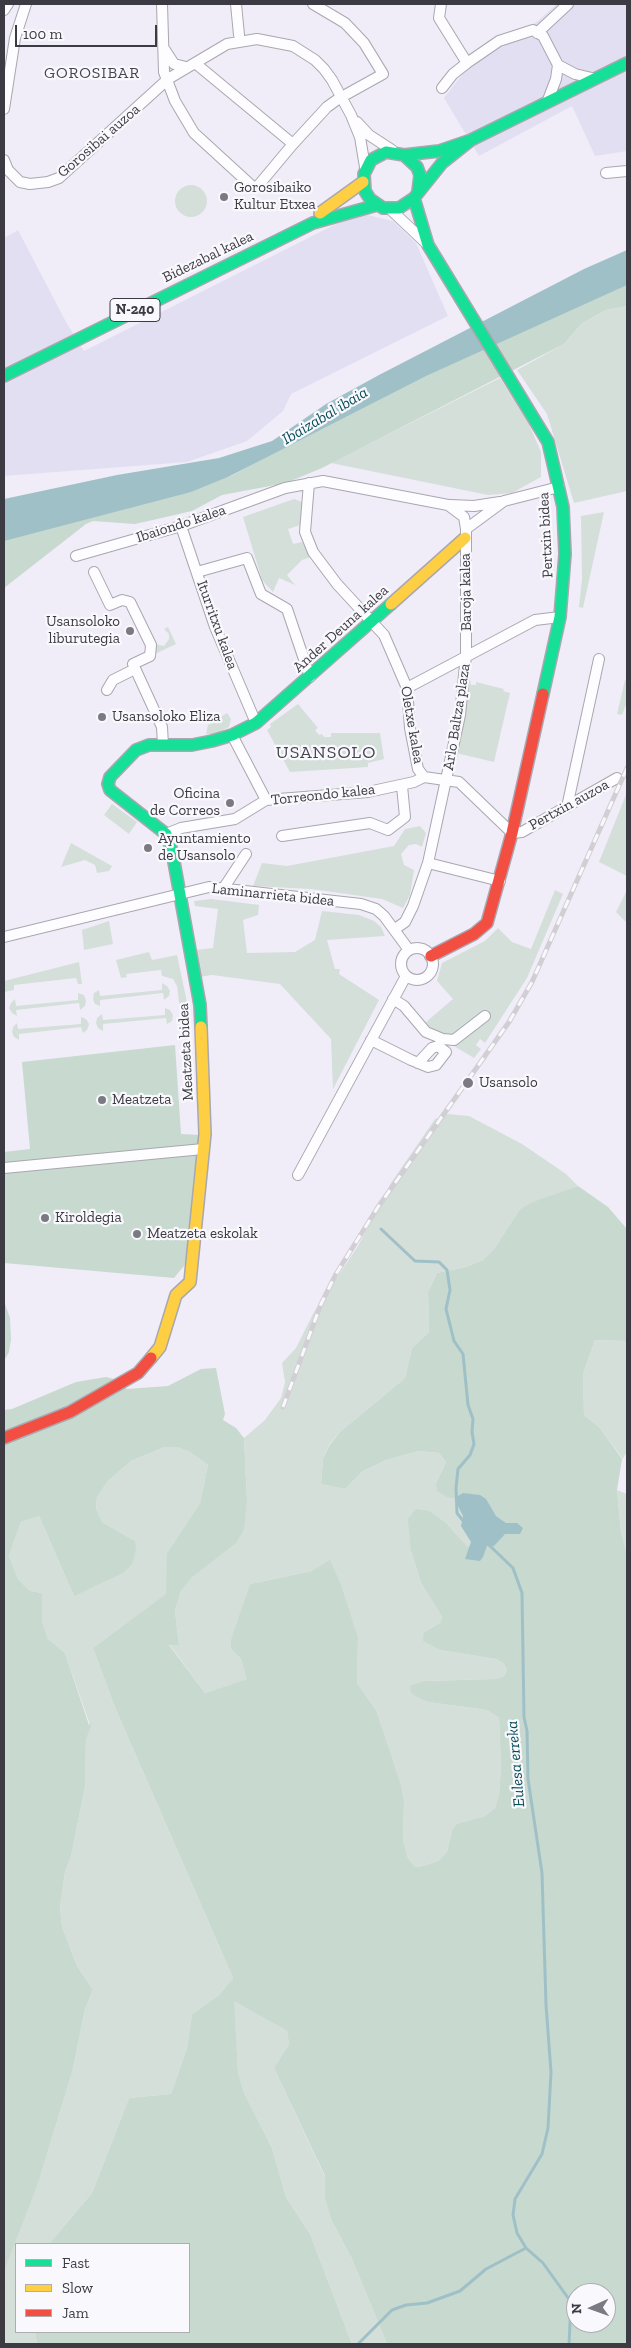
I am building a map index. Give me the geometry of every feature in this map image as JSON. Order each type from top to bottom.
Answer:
[{"type":"main road","name":"N-240","points":[[267,245],[341,200],[364,176],[378,156],[438,151],[471,140],[627,63]]},
{"type":"main road","name":"N-240","points":[[390,209],[399,208],[416,195],[442,163],[471,140]]},
{"type":"main road","points":[[400,154],[417,168],[420,183],[416,195]]},
{"type":"main road","points":[[364,176],[365,191],[377,205],[390,209]]},
{"type":"main road","name":"Pertxin bidea","points":[[416,195],[428,245],[548,442],[559,487],[565,554],[560,617],[517,832],[487,923],[474,934],[431,956]]},
{"type":"main road","name":"Bidezabal kalea","points":[[4,376],[313,223],[377,205]]},
{"type":"main road","name":"Ander Deuna kalea","points":[[166,834],[110,790],[108,784],[110,777],[136,750],[149,746],[192,744],[232,735],[256,723],[373,622],[465,534]]},
{"type":"main road","points":[[166,834],[172,851],[180,895]]},
{"type":"main road","name":"Meatzeta bidea","points":[[4,1438],[70,1412],[138,1373],[160,1347],[176,1295],[190,1282],[203,1149],[201,1016],[180,895]]},
{"type":"street","points":[[4,10],[8,4]]},
{"type":"street","points":[[4,109],[16,38],[26,4]]},
{"type":"street","points":[[162,4],[166,75],[175,101],[194,133],[253,187],[257,187],[293,144],[328,107],[383,74],[364,43],[345,23],[313,4]]},
{"type":"street","points":[[236,4],[239,35]]},
{"type":"street","points":[[441,4],[439,18],[467,63]]},
{"type":"street","points":[[537,33],[568,4]]},
{"type":"street","points":[[442,88],[467,63],[499,41],[533,30],[542,36],[558,65],[575,74],[594,79]]},
{"type":"street","name":"Gorosibai auzoa","points":[[4,160],[8,170],[20,182],[30,184],[48,182],[59,178],[166,75],[191,65],[210,52],[240,40],[257,39],[280,42],[293,46],[315,60],[344,96],[351,115]]},
{"type":"street","points":[[165,50],[174,64]]},
{"type":"street","points":[[174,64],[191,65],[293,144]]},
{"type":"street","points":[[166,75],[174,64]]},
{"type":"street","points":[[546,103],[554,86],[558,65]]},
{"type":"street","points":[[351,115],[369,135],[400,154]]},
{"type":"street","points":[[351,115],[360,137],[364,176]]},
{"type":"street","points":[[606,173],[627,171]]},
{"type":"street","points":[[390,209],[428,245]]},
{"type":"street","points":[[309,483],[323,481],[477,511],[493,509]]},
{"type":"street","name":"Ibaiondo kalea","points":[[76,556],[181,526],[286,488],[309,483]]},
{"type":"street","name":"Oletxe kalea","points":[[309,483],[305,532],[313,552],[337,584],[384,635],[407,688],[410,728],[418,769],[424,776],[448,779]]},
{"type":"street","points":[[452,506],[474,506],[504,501],[559,487]]},
{"type":"street","points":[[465,534],[504,501]]},
{"type":"street","points":[[452,506],[464,516],[465,534]]},
{"type":"street","name":"Iturritxu kalea","points":[[181,526],[215,628],[256,723]]},
{"type":"street","name":"Baroja kalea","points":[[465,534],[466,655]]},
{"type":"street","points":[[197,572],[247,558],[261,594],[287,609],[310,677]]},
{"type":"street","points":[[94,572],[110,605],[122,600],[130,602],[151,645],[150,656],[113,680],[107,690]]},
{"type":"street","points":[[407,688],[535,620],[560,617]]},
{"type":"street","name":"Arlo Baltza plaza","points":[[448,779],[460,715],[466,655]]},
{"type":"street","points":[[567,806],[599,659]]},
{"type":"street","points":[[134,667],[162,727],[163,745]]},
{"type":"street","points":[[232,735],[266,800]]},
{"type":"street","name":"Torreondo kalea","points":[[166,834],[181,828],[236,819],[266,800],[368,792],[402,786],[424,776]]},
{"type":"street","name":"Pertxin auzoa","points":[[517,832],[617,778]]},
{"type":"street","points":[[395,929],[405,922],[410,912],[428,863],[448,779],[459,782],[517,832]]},
{"type":"street","points":[[282,836],[370,822],[388,830],[406,817],[402,786]]},
{"type":"street","points":[[223,889],[246,854]]},
{"type":"street","points":[[428,863],[500,881]]},
{"type":"street","name":"Laminarrieta bidea","points":[[4,937],[180,895],[192,889],[210,887],[360,904],[376,909],[395,929],[408,950]]},
{"type":"street","points":[[298,1175],[406,976],[401,962],[408,950],[419,947],[431,956],[433,966],[429,975],[420,980],[406,976]]},
{"type":"street","points":[[393,999],[404,1006],[426,1032],[444,1039],[454,1040],[485,1016]]},
{"type":"street","points":[[371,1040],[418,1063]]},
{"type":"street","points":[[4,1168],[203,1149]]},
{"type":"shaded area","points":[[557,4],[627,4],[627,151],[595,156],[572,106],[479,156],[444,98],[468,67],[539,20]]},
{"type":"shaded area","points":[[191,185],[202,190],[207,201],[202,212],[191,217],[180,212],[175,201],[180,190]]},
{"type":"shaded area","points":[[368,215],[393,221],[416,243],[448,316],[291,394],[283,411],[247,441],[187,462],[4,476],[4,238],[18,230],[66,322],[84,351],[342,221]]},
{"type":"shaded area","points":[[627,306],[627,491],[574,503],[547,414],[517,370],[564,344],[582,323],[606,310]]},
{"type":"shaded area","points":[[500,378],[528,422],[541,452],[541,477],[512,493],[488,495],[331,463]]},
{"type":"shaded area","points":[[294,499],[302,502],[300,525],[288,529],[293,544],[302,542],[311,557],[302,560],[287,575],[295,585],[279,578],[273,592],[262,580],[243,517]]},
{"type":"shaded area","points":[[604,512],[583,608],[579,607],[582,579],[581,516]]},
{"type":"shaded area","points":[[168,627],[176,644],[155,654],[147,637],[152,635],[155,644],[164,646],[169,639],[169,634],[164,629]]},
{"type":"shaded area","points":[[627,679],[627,702],[622,715],[617,714],[625,680]]},
{"type":"shaded area","points":[[470,681],[471,685],[476,685],[476,682],[504,689],[503,691],[510,693],[494,762],[456,753],[455,749]]},
{"type":"shaded area","points":[[298,704],[318,728],[315,730],[324,737],[331,737],[331,733],[380,733],[384,759],[368,763],[368,767],[290,772],[267,730],[271,727],[270,724]]},
{"type":"shaded area","points":[[227,713],[231,719],[229,727],[213,735],[206,734],[208,725]]},
{"type":"shaded area","points":[[627,792],[627,876],[599,862]]},
{"type":"shaded area","points":[[112,804],[137,822],[129,834],[104,815]]},
{"type":"shaded area","points":[[420,826],[426,833],[422,847],[416,844],[409,845],[401,854],[404,865],[414,870],[410,895],[403,908],[382,899],[311,889],[253,886],[262,863],[287,866],[394,846],[405,829]]},
{"type":"shaded area","points":[[71,843],[112,866],[109,871],[97,873],[95,865],[85,860],[61,867]]},
{"type":"shaded area","points":[[555,890],[563,894],[527,978],[485,1043],[480,1039],[476,1045],[481,1049],[474,1058],[434,1034],[426,1022],[453,999],[437,981],[442,963],[485,941],[498,928],[512,942],[531,949]]},
{"type":"shaded area","points":[[627,890],[627,923],[616,912]]},
{"type":"shaded area","points":[[211,899],[259,905],[258,915],[243,920],[247,953],[295,952],[315,940],[322,911],[359,915],[374,921],[381,927],[385,936],[327,940],[335,969],[340,969],[339,974],[379,1000],[333,1089],[331,1039],[280,984],[212,975],[199,977],[195,950],[213,948],[218,909],[195,906],[194,901]]},
{"type":"shaded area","points":[[109,921],[113,944],[84,950],[82,930]]},
{"type":"shaded area","points":[[149,952],[152,960],[177,955],[188,1007],[189,1030],[182,1026],[177,986],[173,979],[162,976],[161,970],[126,974],[127,977],[121,978],[116,960]]},
{"type":"shaded area","points":[[79,962],[82,984],[78,984],[76,978],[14,985],[14,990],[4,992],[4,981]]},
{"type":"shaded area","points":[[162,983],[170,991],[169,996],[164,1000],[163,993],[100,1000],[100,1006],[95,1004],[93,999],[94,993],[99,990],[100,996],[162,990]]},
{"type":"shaded area","points":[[78,993],[84,995],[86,1000],[85,1006],[80,1010],[79,1003],[16,1010],[17,1016],[9,1008],[15,999],[16,1006],[78,1000]]},
{"type":"shaded area","points":[[165,1008],[170,1010],[173,1015],[172,1021],[167,1024],[166,1018],[103,1024],[103,1031],[98,1028],[96,1023],[97,1018],[102,1014],[103,1020],[165,1015]]},
{"type":"shaded area","points":[[81,1017],[86,1019],[89,1024],[87,1030],[83,1033],[81,1027],[19,1034],[19,1040],[14,1037],[12,1032],[13,1027],[17,1023],[18,1029],[81,1024]]},
{"type":"shaded area","points":[[448,1114],[469,1116],[522,1144],[566,1174],[578,1186],[520,1209],[494,1249],[483,1260],[466,1267],[437,1273],[428,1292],[429,1332],[412,1348],[405,1378],[340,1432],[329,1445],[323,1459],[321,1484],[345,1489],[363,1471],[386,1460],[419,1451],[439,1453],[446,1462],[436,1483],[474,1502],[478,1549],[467,1546],[447,1524],[411,1551],[421,1583],[442,1617],[440,1623],[424,1632],[440,1650],[496,1659],[504,1664],[507,1670],[504,1676],[495,1679],[424,1681],[411,1693],[428,1702],[487,1710],[499,1718],[501,1768],[499,1795],[495,1808],[485,1816],[456,1824],[452,1830],[447,1852],[438,1861],[419,1867],[414,1866],[408,1858],[403,1840],[404,1803],[376,1710],[357,1683],[358,1638],[312,1571],[250,1584],[231,1649],[241,1659],[248,1679],[205,1693],[169,1644],[179,1645],[175,1611],[181,1591],[247,1500],[244,1438],[265,1420],[281,1398],[285,1382],[282,1363],[296,1348],[314,1312],[358,1246],[391,1183],[435,1119]]},
{"type":"shaded area","points":[[595,1340],[627,1341],[627,1452],[621,1461],[622,1458],[600,1428],[584,1415],[583,1374]]},
{"type":"shaded area","points":[[165,1447],[177,1447],[190,1452],[208,1465],[200,1503],[167,1553],[167,1594],[93,1648],[114,1705],[233,1978],[219,1995],[192,2014],[187,2048],[171,2094],[129,2098],[92,2193],[50,2243],[15,2243],[15,2333],[35,2333],[37,2344],[4,2344],[4,2270],[37,2187],[73,2069],[85,2009],[93,1990],[77,1966],[62,1927],[60,1907],[65,1872],[71,1856],[85,1787],[86,1740],[90,1725],[65,1653],[48,1639],[42,1620],[42,1593],[30,1591],[18,1579],[9,1556],[21,1522],[39,1516],[74,1596],[135,1541],[102,1522],[96,1508],[97,1497],[108,1481],[131,1461]]},
{"type":"shaded area","points":[[617,1490],[627,1494],[627,1554],[621,1532]]},
{"type":"shaded area","points":[[233,2000],[287,2031],[289,2044],[274,2068],[325,2177],[325,2199],[331,2219],[352,2259],[387,2344],[352,2344],[310,2234],[286,2197],[272,2148],[244,2093],[238,2072]]},
{"type":"green space","points":[[627,281],[627,306],[606,310],[582,323],[564,344],[322,468],[286,483],[222,495],[192,511],[135,524],[93,521],[86,524],[4,588],[4,515],[231,476],[516,323]]},
{"type":"green space","points":[[175,1045],[181,1134],[200,1135],[188,1261],[174,1278],[4,1263],[4,1152],[30,1149],[22,1062]]},
{"type":"green space","points":[[578,1186],[608,1207],[627,1229],[627,1341],[595,1340],[583,1374],[584,1415],[600,1428],[622,1459],[617,1490],[621,1532],[627,1554],[627,2344],[387,2344],[352,2259],[331,2219],[325,2199],[325,2176],[274,2068],[289,2044],[287,2031],[234,2001],[238,2072],[244,2093],[272,2148],[286,2197],[310,2234],[352,2344],[37,2344],[35,2333],[190,2333],[190,2243],[50,2243],[92,2193],[129,2098],[171,2094],[187,2048],[192,2014],[219,1995],[233,1978],[114,1705],[93,1648],[166,1594],[167,1553],[200,1503],[208,1465],[190,1452],[177,1447],[165,1447],[131,1461],[108,1481],[97,1497],[96,1508],[102,1522],[135,1541],[136,1550],[132,1564],[123,1573],[74,1596],[39,1516],[21,1522],[9,1556],[18,1579],[30,1591],[42,1593],[42,1620],[48,1639],[65,1653],[89,1725],[92,1722],[86,1740],[85,1787],[71,1856],[65,1872],[60,1907],[62,1927],[77,1966],[93,1990],[85,2009],[73,2069],[37,2187],[4,2271],[4,1410],[12,1409],[76,1382],[106,1377],[114,1379],[127,1389],[168,1386],[201,1369],[216,1368],[225,1414],[223,1420],[236,1428],[244,1438],[247,1500],[244,1529],[236,1543],[192,1577],[181,1591],[175,1611],[179,1645],[169,1645],[205,1693],[247,1679],[241,1659],[231,1649],[231,1640],[250,1584],[312,1571],[330,1560],[341,1585],[358,1638],[357,1683],[376,1710],[401,1786],[404,1803],[403,1840],[408,1858],[414,1866],[419,1867],[438,1861],[447,1852],[452,1830],[456,1824],[485,1816],[495,1808],[499,1795],[501,1768],[499,1718],[487,1710],[428,1702],[411,1693],[410,1686],[424,1681],[495,1679],[504,1676],[507,1670],[504,1664],[496,1659],[440,1650],[423,1641],[424,1632],[440,1623],[442,1617],[421,1583],[411,1551],[408,1519],[416,1509],[429,1511],[447,1524],[467,1546],[478,1549],[474,1502],[447,1497],[437,1491],[436,1483],[446,1462],[439,1453],[419,1451],[386,1460],[363,1471],[345,1489],[321,1484],[323,1459],[329,1446],[340,1432],[405,1378],[412,1348],[429,1332],[428,1292],[437,1273],[466,1267],[483,1260],[494,1249],[520,1209],[533,1202]]},
{"type":"green space","points":[[4,1301],[10,1318],[11,1339],[9,1352],[4,1361]]},
{"type":"water","name":"Ibaizabal ibaia","points":[[627,250],[627,285],[426,376],[230,476],[191,492],[4,541],[4,499],[117,475],[219,458],[272,441],[326,404],[379,375],[584,269]]},
{"type":"water","points":[[463,1493],[480,1495],[486,1499],[496,1516],[506,1523],[517,1523],[523,1528],[520,1534],[505,1534],[494,1546],[487,1546],[480,1561],[465,1559],[471,1542],[461,1526],[463,1516],[458,1506],[458,1496]]},
{"type":"waterway","name":"Eulesa erreka","points":[[381,1229],[415,1261],[439,1262],[447,1270],[450,1290],[446,1309],[454,1341],[463,1354],[468,1405],[473,1419],[472,1432],[474,1444],[470,1455],[458,1469],[456,1488],[457,1513],[464,1522]]},
{"type":"waterway","name":"Eulesa erreka","points":[[489,1545],[513,1568],[522,1593],[524,1717],[527,1731],[528,1779],[542,1873],[546,2005],[551,2072],[548,2128],[542,2154],[515,2199],[513,2215],[517,2233],[526,2248],[543,2263],[571,2302],[569,2344]]},
{"type":"waterway","points":[[358,2344],[392,2310],[406,2305],[427,2303],[460,2291],[486,2269],[526,2248]]},
{"type":"railway","points":[[283,1407],[321,1304],[336,1274],[378,1207],[509,1022],[532,982],[627,768]]},
{"type":"traffic: fast","points":[[404,155],[439,151],[471,140],[627,63]]},
{"type":"traffic: fast","points":[[418,191],[420,175],[417,167],[404,155],[386,152],[371,160],[364,174],[365,191],[370,199],[383,208],[399,208],[414,198],[442,163],[471,140]]},
{"type":"traffic: fast","points":[[414,198],[428,245],[548,442],[563,507],[565,554],[560,617],[543,694]]},
{"type":"traffic: fast","points":[[4,376],[313,223],[377,205]]},
{"type":"traffic: fast","points":[[201,1027],[200,1005],[172,851],[166,834],[110,790],[108,784],[110,777],[136,750],[149,745],[192,745],[212,741],[232,735],[256,723],[391,604]]},
{"type":"traffic: slow","points":[[320,213],[363,182]]},
{"type":"traffic: slow","points":[[391,604],[465,538]]},
{"type":"traffic: slow","points":[[151,1358],[160,1347],[176,1295],[190,1282],[205,1134],[201,1027]]},
{"type":"traffic: jam","points":[[431,956],[474,934],[487,923],[512,833],[543,694]]},
{"type":"traffic: jam","points":[[4,1438],[70,1412],[138,1373],[151,1358]]},
{"type":"place","name":"Gorosibaiko Kultur Etxea","points":[[224,197]]},
{"type":"place","name":"Usansoloko liburutegia","points":[[130,631]]},
{"type":"place","name":"Usansoloko Eliza","points":[[102,717]]},
{"type":"place","name":"Oficina de Correos","points":[[230,803]]},
{"type":"place","name":"Ayuntamiento de Usansolo","points":[[148,848]]},
{"type":"place","name":"Usansolo","points":[[468,1083]]},
{"type":"place","name":"Meatzeta","points":[[102,1100]]},
{"type":"place","name":"Kiroldegia","points":[[45,1218]]},
{"type":"place","name":"Meatzeta eskolak","points":[[137,1234]]},
{"type":"district","name":"GOROSIBAR","points":[[92,73]]},
{"type":"district","name":"USANSOLO","points":[[326,753]]}]
